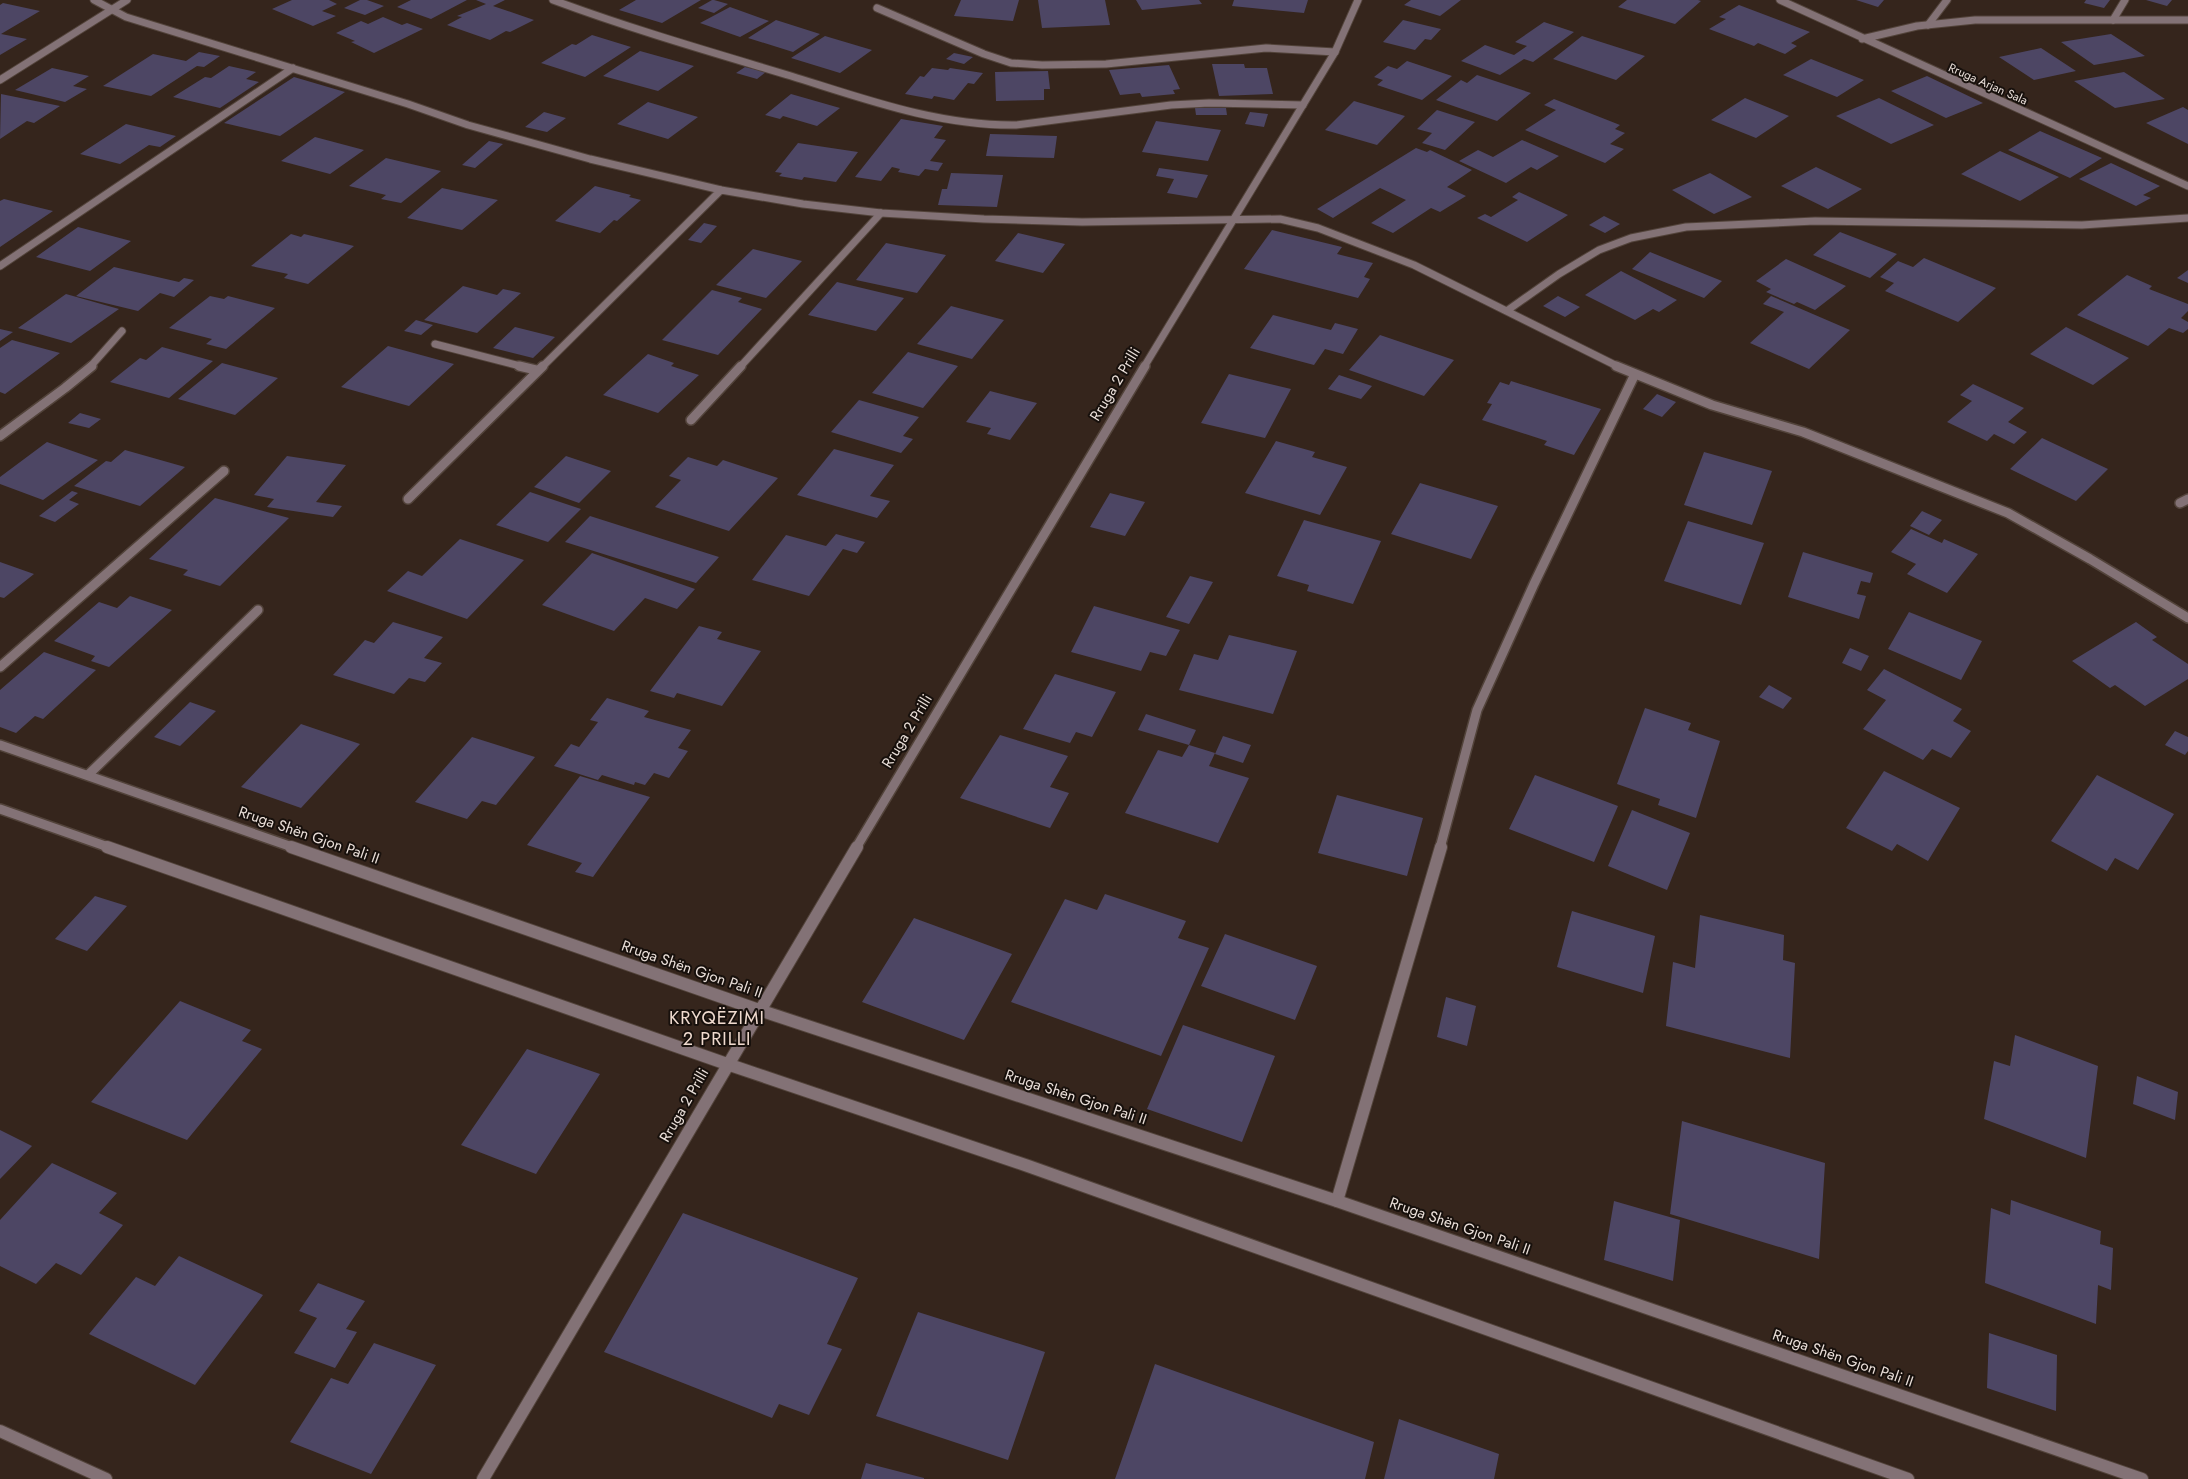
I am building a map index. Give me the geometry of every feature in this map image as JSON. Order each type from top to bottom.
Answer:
[{"type":"street","points":[[94,0],[126,17],[408,104],[468,125],[590,159],[721,190],[802,204],[881,213],[1082,222],[1233,218],[1280,219],[1318,228],[1414,265],[1508,310],[1588,353],[1635,374],[1712,404],[1803,432],[2008,513],[2090,559],[2188,618]]},
{"type":"street","points":[[0,80],[127,0]]},
{"type":"street","points":[[552,0],[648,34],[871,101],[932,118],[973,125],[1020,124],[1084,118],[1155,106],[1222,104],[1304,105]]},
{"type":"street","name":"Rruga 2 Prilli","points":[[483,1479],[759,1010],[1233,218],[1304,105],[1335,52],[1358,0]]},
{"type":"street","name":"Rruga Arjan Sala","points":[[1780,0],[2188,186]]},
{"type":"street","points":[[1928,25],[1947,0]]},
{"type":"street","points":[[2113,20],[2125,0]]},
{"type":"street","points":[[878,8],[984,54],[1011,63],[1042,65],[1106,64],[1266,48],[1335,52]]},
{"type":"street","points":[[1862,39],[1928,25],[1975,20],[2188,20]]},
{"type":"street","points":[[0,266],[293,68]]},
{"type":"street","points":[[408,499],[536,370],[721,190]]},
{"type":"street","points":[[691,420],[881,213]]},
{"type":"street","points":[[1508,310],[1574,265],[1613,244],[1651,232],[1700,225],[1825,219],[2029,226],[2158,222],[2188,218]]},
{"type":"street","points":[[0,436],[81,374],[110,348],[122,331]]},
{"type":"street","points":[[435,344],[536,370]]},
{"type":"street","points":[[1338,1201],[1456,794],[1477,710],[1534,584],[1635,374]]},
{"type":"street","points":[[0,667],[224,471]]},
{"type":"street","points":[[88,775],[258,610]]},
{"type":"street","name":"Rruga Shën Gjon Pali II","points":[[0,745],[759,1010],[1338,1201],[2142,1479]]},
{"type":"street","points":[[0,809],[727,1064],[1028,1166],[1908,1479]]},
{"type":"street","points":[[0,1431],[106,1479]]},
{"type":"building","points":[[292,0],[329,0],[337,4],[322,11],[336,16],[313,26],[272,9]]},
{"type":"building","points":[[360,0],[367,0],[384,6],[365,15],[344,8]]},
{"type":"building","points":[[411,0],[467,0],[431,19],[397,7]]},
{"type":"building","points":[[476,0],[505,0],[493,6],[534,20],[510,32],[506,31],[490,40],[447,25],[462,17],[457,16],[486,4]]},
{"type":"building","points":[[636,0],[701,0],[662,23],[619,10]]},
{"type":"building","points":[[712,0],[728,4],[714,13],[698,8]]},
{"type":"building","points":[[961,0],[1019,0],[1013,21],[954,16]]},
{"type":"building","points":[[1038,0],[1105,0],[1110,25],[1042,28]]},
{"type":"building","points":[[1136,0],[1199,0],[1202,4],[1142,10]]},
{"type":"building","points":[[1234,0],[1308,0],[1304,13],[1232,6]]},
{"type":"building","points":[[1411,0],[1461,0],[1440,16],[1404,5]]},
{"type":"building","points":[[1627,0],[1701,1],[1675,24],[1618,7]]},
{"type":"building","points":[[1856,0],[1884,0],[1878,7]]},
{"type":"building","points":[[2086,0],[2110,0],[2104,8],[2084,3]]},
{"type":"building","points":[[2146,0],[2172,0],[2167,6]]},
{"type":"building","points":[[3,3],[40,11],[1,34],[27,39],[0,55],[0,5]]},
{"type":"building","points":[[1739,5],[1810,32],[1791,43],[1797,46],[1785,54],[1758,43],[1754,46],[1709,29],[1726,19],[1719,17]]},
{"type":"building","points":[[730,7],[769,21],[740,37],[700,23]]},
{"type":"building","points":[[383,17],[402,25],[407,23],[423,29],[374,53],[351,42],[355,41],[336,33],[361,21],[368,24]]},
{"type":"building","points":[[776,20],[820,34],[793,52],[748,38]]},
{"type":"building","points":[[1403,20],[1441,29],[1431,40],[1425,39],[1415,50],[1383,42]]},
{"type":"building","points":[[1544,22],[1574,32],[1533,62],[1524,59],[1500,75],[1461,61],[1485,45],[1514,55],[1527,46],[1515,42]]},
{"type":"building","points":[[2111,34],[2145,56],[2094,65],[2061,42]]},
{"type":"building","points":[[592,35],[631,47],[585,77],[541,63],[572,44],[576,45]]},
{"type":"building","points":[[825,36],[872,50],[840,73],[791,58]]},
{"type":"building","points":[[1582,36],[1645,56],[1616,80],[1553,59]]},
{"type":"building","points":[[2041,48],[2076,71],[2034,80],[1999,57]]},
{"type":"building","points":[[640,51],[694,66],[658,91],[603,76]]},
{"type":"building","points":[[199,52],[220,56],[204,67],[197,66],[151,96],[103,86],[153,54],[186,61]]},
{"type":"building","points":[[954,53],[973,57],[964,64],[946,59]]},
{"type":"building","points":[[1811,59],[1864,80],[1837,97],[1783,75]]},
{"type":"building","points":[[1407,61],[1452,76],[1422,100],[1377,85],[1383,80],[1374,77],[1388,66],[1397,69]]},
{"type":"building","points":[[1212,64],[1244,64],[1245,68],[1267,68],[1273,94],[1219,96]]},
{"type":"building","points":[[1169,65],[1180,89],[1173,90],[1175,94],[1142,97],[1140,93],[1120,95],[1109,70]]},
{"type":"building","points":[[229,66],[256,72],[246,79],[259,82],[220,108],[173,97],[205,77],[211,78]]},
{"type":"building","points":[[745,67],[766,72],[757,79],[736,73]]},
{"type":"building","points":[[52,68],[89,76],[73,86],[87,89],[65,102],[15,90]]},
{"type":"building","points":[[932,68],[948,70],[950,68],[983,73],[974,84],[968,83],[954,100],[934,96],[932,99],[905,94],[920,76],[924,77]]},
{"type":"building","points":[[1048,71],[1050,89],[1044,89],[1044,100],[996,101],[995,72]]},
{"type":"building","points":[[2124,72],[2165,99],[2115,108],[2074,81]]},
{"type":"building","points":[[1477,75],[1531,93],[1497,121],[1436,100],[1461,80],[1467,83]]},
{"type":"building","points":[[1927,76],[1983,103],[1946,118],[1891,91]]},
{"type":"building","points":[[294,77],[345,92],[280,136],[224,123]]},
{"type":"building","points":[[1,94],[60,106],[34,123],[27,121],[0,139]]},
{"type":"building","points":[[791,94],[840,108],[817,126],[783,116],[780,119],[765,115]]},
{"type":"building","points":[[1745,98],[1789,116],[1756,138],[1711,120]]},
{"type":"building","points":[[1879,98],[1934,125],[1891,144],[1836,116]]},
{"type":"building","points":[[1554,99],[1620,125],[1615,129],[1625,133],[1610,144],[1624,149],[1605,163],[1525,130],[1556,110],[1544,105]]},
{"type":"building","points":[[1354,101],[1405,116],[1377,145],[1325,130]]},
{"type":"building","points":[[648,102],[698,117],[668,139],[617,124]]},
{"type":"building","points":[[2183,107],[2188,110],[2188,144],[2146,123]]},
{"type":"building","points":[[1195,108],[1226,108],[1227,115],[1196,115]]},
{"type":"building","points":[[1437,110],[1475,122],[1445,150],[1422,143],[1432,133],[1417,129]]},
{"type":"building","points":[[544,112],[566,118],[547,132],[525,127]]},
{"type":"building","points":[[1250,112],[1268,114],[1264,127],[1245,124]]},
{"type":"building","points":[[901,119],[943,126],[934,138],[946,140],[930,161],[943,163],[938,171],[925,169],[919,176],[898,172],[900,169],[892,167],[881,181],[855,177]]},
{"type":"building","points":[[1156,121],[1221,130],[1208,161],[1142,152]]},
{"type":"building","points":[[126,124],[176,136],[160,147],[149,145],[120,164],[80,154]]},
{"type":"building","points":[[2040,131],[2102,158],[2070,178],[2008,150]]},
{"type":"building","points":[[990,134],[1057,136],[1054,158],[986,156]]},
{"type":"building","points":[[315,137],[364,150],[330,174],[281,161]]},
{"type":"building","points":[[1522,140],[1559,156],[1537,170],[1531,167],[1506,183],[1459,161],[1478,150],[1493,157]]},
{"type":"building","points":[[489,141],[503,144],[475,168],[462,165]]},
{"type":"building","points":[[798,143],[858,152],[836,182],[804,177],[802,180],[779,176],[782,173],[775,172]]},
{"type":"building","points":[[1416,148],[1427,152],[1430,150],[1472,170],[1447,187],[1466,196],[1440,212],[1431,208],[1393,233],[1371,223],[1406,200],[1380,188],[1333,218],[1317,209]]},
{"type":"building","points":[[2000,151],[2059,177],[2020,201],[1961,174]]},
{"type":"building","points":[[386,158],[441,171],[401,203],[381,199],[386,195],[349,186]]},
{"type":"building","points":[[2111,163],[2160,186],[2143,195],[2151,198],[2136,206],[2079,179]]},
{"type":"building","points":[[1816,167],[1862,189],[1828,209],[1781,186]]},
{"type":"building","points":[[1159,168],[1208,175],[1197,198],[1167,193],[1174,179],[1156,176]]},
{"type":"building","points":[[951,173],[1003,175],[997,207],[938,205],[942,189],[947,189]]},
{"type":"building","points":[[1710,173],[1752,197],[1714,214],[1672,190]]},
{"type":"building","points":[[595,186],[631,195],[629,197],[641,200],[600,233],[555,221]]},
{"type":"building","points":[[442,188],[498,200],[462,230],[407,218]]},
{"type":"building","points":[[1519,192],[1568,215],[1527,242],[1477,218],[1485,214],[1491,217],[1518,200],[1512,197]]},
{"type":"building","points":[[4,199],[53,211],[0,247],[0,201]]},
{"type":"building","points":[[1604,216],[1620,224],[1605,233],[1589,225]]},
{"type":"building","points":[[704,223],[717,226],[701,243],[688,240]]},
{"type":"building","points":[[78,227],[131,241],[90,271],[36,257]]},
{"type":"building","points":[[1272,230],[1342,247],[1337,254],[1373,263],[1364,277],[1370,279],[1358,298],[1244,269]]},
{"type":"building","points":[[1840,232],[1897,254],[1870,278],[1813,255]]},
{"type":"building","points":[[1018,233],[1065,244],[1043,273],[995,261]]},
{"type":"building","points":[[291,234],[301,237],[304,234],[354,246],[308,284],[284,278],[288,274],[251,266]]},
{"type":"building","points":[[886,243],[946,255],[917,293],[856,280]]},
{"type":"building","points":[[753,249],[802,261],[766,298],[716,285]]},
{"type":"building","points":[[1650,252],[1722,281],[1704,298],[1632,269]]},
{"type":"building","points":[[1924,258],[1996,288],[1958,322],[1885,291],[1894,283],[1880,277],[1898,261],[1913,267]]},
{"type":"building","points":[[1786,259],[1846,286],[1815,310],[1797,302],[1794,304],[1766,292],[1771,289],[1756,281]]},
{"type":"building","points":[[114,267],[179,282],[184,278],[194,280],[174,297],[160,293],[138,311],[76,296]]},
{"type":"building","points":[[2188,270],[2188,283],[2177,278]]},
{"type":"building","points":[[1621,271],[1677,300],[1659,312],[1653,309],[1635,320],[1585,295]]},
{"type":"building","points":[[2127,275],[2152,286],[2149,289],[2188,304],[2188,311],[2181,318],[2188,322],[2188,329],[2183,333],[2169,328],[2148,346],[2077,315]]},
{"type":"building","points":[[837,282],[904,298],[876,331],[808,315]]},
{"type":"building","points":[[463,286],[497,295],[503,289],[521,293],[477,333],[424,320]]},
{"type":"building","points":[[712,290],[742,298],[738,302],[762,309],[718,355],[662,340]]},
{"type":"building","points":[[66,294],[119,309],[71,343],[18,328]]},
{"type":"building","points":[[210,296],[224,299],[228,296],[275,308],[226,349],[206,344],[212,339],[169,328]]},
{"type":"building","points":[[1558,296],[1580,307],[1565,317],[1543,306]]},
{"type":"building","points":[[1771,296],[1850,330],[1809,369],[1750,343],[1784,312],[1763,304]]},
{"type":"building","points":[[951,306],[1004,320],[972,359],[917,344]]},
{"type":"building","points":[[1273,315],[1331,330],[1335,323],[1358,329],[1343,354],[1325,349],[1314,365],[1250,348]]},
{"type":"building","points":[[416,320],[433,325],[421,335],[404,331]]},
{"type":"building","points":[[515,327],[555,337],[533,358],[493,348]]},
{"type":"building","points":[[2066,327],[2129,358],[2093,385],[2030,354]]},
{"type":"building","points":[[0,329],[13,332],[0,341]]},
{"type":"building","points":[[1380,335],[1454,360],[1424,396],[1349,370]]},
{"type":"building","points":[[12,340],[60,353],[5,394],[0,392],[0,348]]},
{"type":"building","points":[[388,346],[454,364],[409,406],[341,387]]},
{"type":"building","points":[[162,347],[213,361],[169,398],[110,382],[140,358],[146,360]]},
{"type":"building","points":[[908,352],[958,366],[923,408],[872,393]]},
{"type":"building","points":[[648,354],[674,363],[671,366],[699,375],[658,413],[603,395]]},
{"type":"building","points":[[222,363],[278,378],[235,415],[178,399]]},
{"type":"building","points":[[1229,374],[1291,389],[1265,438],[1201,423]]},
{"type":"building","points":[[1339,375],[1372,386],[1361,399],[1328,389]]},
{"type":"building","points":[[1511,381],[1601,409],[1574,455],[1544,445],[1547,441],[1482,420],[1492,404],[1487,403],[1500,382],[1509,385]]},
{"type":"building","points":[[1973,384],[2024,408],[2008,422],[2027,432],[2014,444],[1994,434],[1987,441],[1947,422],[1972,401],[1960,395]]},
{"type":"building","points":[[990,391],[1037,403],[1010,440],[987,434],[991,428],[966,422]]},
{"type":"building","points":[[1657,394],[1676,402],[1662,417],[1643,409]]},
{"type":"building","points":[[859,400],[919,417],[903,436],[913,439],[901,453],[831,432]]},
{"type":"building","points":[[80,413],[101,419],[89,428],[68,423]]},
{"type":"building","points":[[2042,438],[2108,469],[2076,501],[2010,469]]},
{"type":"building","points":[[1276,441],[1315,452],[1312,457],[1347,467],[1320,515],[1245,493]]},
{"type":"building","points":[[47,442],[98,460],[43,500],[0,484],[0,477]]},
{"type":"building","points":[[834,449],[894,465],[870,496],[890,501],[877,518],[797,495]]},
{"type":"building","points":[[125,450],[185,467],[140,506],[74,486],[106,461],[111,462]]},
{"type":"building","points":[[1704,452],[1772,471],[1752,525],[1684,505]]},
{"type":"building","points":[[287,456],[346,465],[316,502],[342,506],[333,517],[267,507],[274,499],[254,495]]},
{"type":"building","points":[[566,456],[611,471],[579,503],[534,487]]},
{"type":"building","points":[[688,457],[717,466],[723,460],[778,478],[729,531],[655,507],[681,480],[669,476]]},
{"type":"building","points":[[1420,483],[1498,506],[1471,559],[1391,534]]},
{"type":"building","points":[[72,491],[78,493],[69,500],[79,504],[55,522],[39,516]]},
{"type":"building","points":[[530,492],[581,509],[548,542],[496,525]]},
{"type":"building","points":[[1110,493],[1145,502],[1125,536],[1090,527]]},
{"type":"building","points":[[215,498],[289,518],[220,586],[183,575],[188,570],[149,559]]},
{"type":"building","points":[[1922,511],[1942,520],[1929,535],[1910,526]]},
{"type":"building","points":[[590,516],[719,557],[696,583],[565,542]]},
{"type":"building","points":[[1304,520],[1381,541],[1353,604],[1307,591],[1309,585],[1277,576]]},
{"type":"building","points":[[1688,521],[1764,543],[1741,605],[1664,581]]},
{"type":"building","points":[[1911,529],[1942,543],[1944,539],[1978,554],[1947,593],[1907,574],[1916,564],[1891,552]]},
{"type":"building","points":[[836,534],[865,542],[857,553],[843,549],[809,596],[752,580],[786,535],[826,546]]},
{"type":"building","points":[[460,539],[524,560],[467,619],[387,591],[408,571],[422,576]]},
{"type":"building","points":[[1803,552],[1873,573],[1870,583],[1861,581],[1857,594],[1866,596],[1859,619],[1788,597]]},
{"type":"building","points":[[592,553],[695,589],[677,609],[645,598],[614,631],[542,605]]},
{"type":"building","points":[[0,562],[34,574],[4,598],[0,597]]},
{"type":"building","points":[[1190,576],[1213,582],[1189,624],[1166,617]]},
{"type":"building","points":[[130,596],[172,610],[109,667],[91,661],[95,656],[54,641],[99,602],[117,608]]},
{"type":"building","points":[[1094,606],[1180,630],[1166,656],[1150,652],[1141,671],[1071,652]]},
{"type":"building","points":[[1909,612],[1982,641],[1961,680],[1888,649]]},
{"type":"building","points":[[393,622],[443,637],[424,658],[442,663],[425,682],[409,678],[394,694],[333,675],[365,640],[374,643]]},
{"type":"building","points":[[2136,622],[2157,637],[2152,640],[2188,664],[2188,679],[2145,706],[2115,685],[2110,688],[2072,661]]},
{"type":"building","points":[[699,626],[722,632],[717,639],[761,651],[722,706],[677,693],[674,698],[650,691]]},
{"type":"building","points":[[1229,635],[1297,651],[1273,714],[1179,690],[1194,654],[1218,660]]},
{"type":"building","points":[[1850,648],[1869,656],[1861,671],[1842,663]]},
{"type":"building","points":[[44,652],[96,670],[43,719],[35,716],[16,733],[0,727],[0,690]]},
{"type":"building","points":[[1884,669],[1962,709],[1953,721],[1971,731],[1951,758],[1932,749],[1923,760],[1863,729],[1886,700],[1867,690]]},
{"type":"building","points":[[1055,674],[1116,692],[1092,737],[1076,732],[1070,743],[1023,729]]},
{"type":"building","points":[[1769,685],[1792,698],[1783,709],[1759,697]]},
{"type":"building","points":[[607,698],[649,711],[644,717],[691,730],[678,748],[688,751],[669,778],[654,773],[645,785],[635,782],[634,785],[602,775],[598,780],[554,766],[571,744],[579,747],[598,722],[590,720]]},
{"type":"building","points":[[190,702],[216,711],[180,746],[154,737]]},
{"type":"building","points":[[1645,708],[1691,723],[1688,730],[1720,741],[1696,818],[1658,805],[1660,799],[1617,784]]},
{"type":"building","points":[[1146,714],[1196,730],[1189,745],[1138,730]]},
{"type":"building","points":[[301,724],[360,744],[301,808],[241,787]]},
{"type":"building","points":[[2175,731],[2188,737],[2188,751],[2185,755],[2165,745]]},
{"type":"building","points":[[1000,735],[1068,756],[1050,787],[1069,793],[1050,828],[960,798]]},
{"type":"building","points":[[1223,736],[1251,745],[1243,763],[1215,754]]},
{"type":"building","points":[[472,737],[535,757],[496,805],[482,801],[467,819],[415,802]]},
{"type":"building","points":[[1189,745],[1215,753],[1209,766],[1249,778],[1218,843],[1125,813],[1158,750],[1182,757]]},
{"type":"building","points":[[1884,771],[1960,808],[1928,861],[1897,844],[1892,851],[1846,828]]},
{"type":"building","points":[[1535,775],[1618,806],[1594,862],[1509,829]]},
{"type":"building","points":[[2097,775],[2174,814],[2138,870],[2115,858],[2107,871],[2051,841]]},
{"type":"building","points":[[580,776],[650,797],[593,877],[575,872],[582,863],[527,845]]},
{"type":"building","points":[[1337,795],[1423,818],[1407,876],[1318,853]]},
{"type":"building","points":[[1632,810],[1690,833],[1667,890],[1608,866]]},
{"type":"building","points":[[1105,894],[1186,921],[1178,938],[1209,948],[1161,1056],[1011,1002],[1065,899],[1097,910]]},
{"type":"building","points":[[95,896],[127,906],[87,951],[55,939]]},
{"type":"building","points":[[1572,911],[1655,936],[1643,993],[1557,967]]},
{"type":"building","points":[[1700,915],[1784,935],[1783,960],[1795,963],[1790,1058],[1666,1026],[1673,962],[1695,968]]},
{"type":"building","points":[[914,918],[1012,954],[964,1040],[862,1002]]},
{"type":"building","points":[[1225,934],[1317,966],[1295,1020],[1201,986]]},
{"type":"building","points":[[1446,997],[1476,1006],[1467,1046],[1437,1037]]},
{"type":"building","points":[[180,1001],[251,1030],[242,1041],[262,1049],[187,1140],[91,1102]]},
{"type":"building","points":[[1183,1025],[1275,1056],[1242,1142],[1147,1109]]},
{"type":"building","points":[[2015,1035],[2098,1066],[2086,1158],[1984,1119],[1994,1061],[2010,1066]]},
{"type":"building","points":[[527,1049],[600,1074],[536,1174],[461,1145]]},
{"type":"building","points":[[2137,1076],[2178,1092],[2175,1120],[2133,1104]]},
{"type":"building","points":[[1682,1121],[1825,1163],[1819,1259],[1670,1214]]},
{"type":"building","points":[[0,1130],[32,1146],[0,1179]]},
{"type":"building","points":[[52,1163],[117,1193],[99,1213],[123,1225],[81,1275],[56,1263],[36,1284],[0,1266],[0,1220]]},
{"type":"building","points":[[2011,1200],[2101,1231],[2100,1244],[2113,1248],[2111,1290],[2098,1285],[2096,1324],[1985,1283],[1991,1208],[2010,1215]]},
{"type":"building","points":[[1614,1201],[1680,1220],[1673,1281],[1604,1260]]},
{"type":"building","points":[[683,1213],[858,1278],[827,1344],[842,1349],[809,1415],[779,1404],[772,1418],[604,1352]]},
{"type":"building","points":[[179,1256],[263,1295],[195,1385],[89,1334],[136,1277],[155,1286]]},
{"type":"building","points":[[318,1283],[365,1301],[346,1329],[357,1332],[335,1368],[294,1353],[317,1318],[299,1311]]},
{"type":"building","points":[[918,1312],[1045,1352],[1008,1460],[876,1416]]},
{"type":"building","points":[[1989,1333],[2057,1355],[2056,1411],[1987,1388]]},
{"type":"building","points":[[374,1343],[436,1365],[371,1474],[290,1442],[331,1378],[348,1384]]},
{"type":"building","points":[[1155,1364],[1374,1442],[1365,1479],[1115,1479]]},
{"type":"building","points":[[1399,1419],[1499,1454],[1494,1479],[1384,1479]]},
{"type":"building","points":[[866,1463],[924,1478],[924,1479],[861,1479]]},
{"type":"district","name":"KRYQËZIMI 2 PRILLI","points":[[717,1028]]}]
